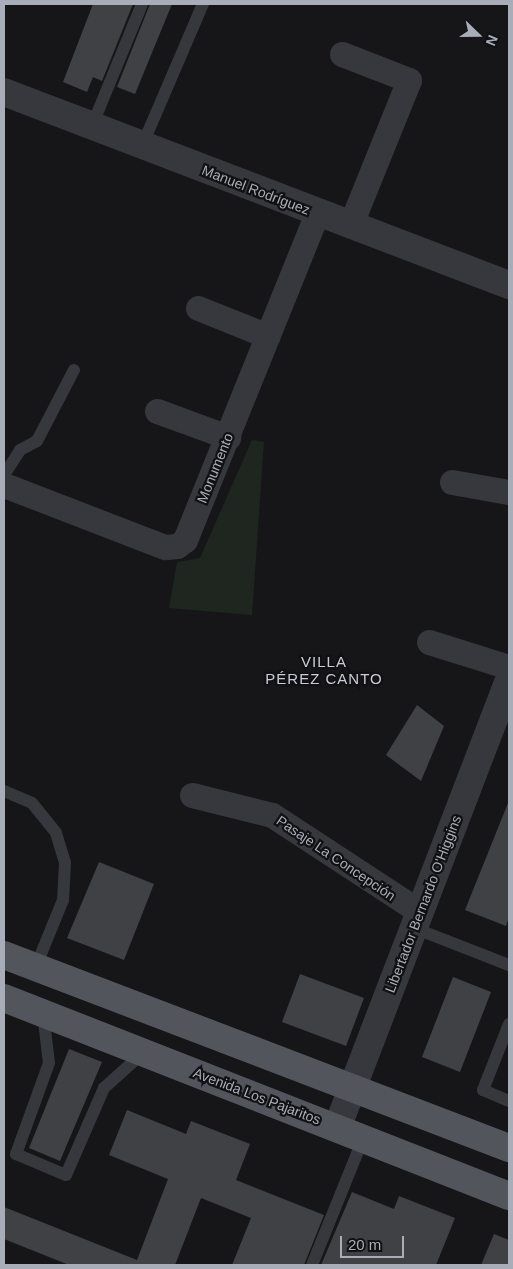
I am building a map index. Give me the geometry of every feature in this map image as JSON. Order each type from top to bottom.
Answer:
[{"type":"main road","points":[[4,955],[353,1086],[509,1148]]},
{"type":"main road","name":"Avenida Los Pajaritos","points":[[4,998],[509,1196]]},
{"type":"street","name":"Monumento","points":[[4,484],[171,548],[181,544],[188,536],[268,336],[334,220],[402,78],[342,54]]},
{"type":"street","name":"Manuel Rodríguez","points":[[4,92],[334,220],[509,285]]},
{"type":"street","points":[[198,308],[268,336]]},
{"type":"street","points":[[157,411],[228,437]]},
{"type":"street","points":[[452,482],[509,492]]},
{"type":"street","points":[[430,642],[509,667]]},
{"type":"street","name":"Libertador Bernardo O'Higgins","points":[[337,1128],[417,920],[504,707],[509,680]]},
{"type":"street","name":"Pasaje La Concepción","points":[[192,795],[272,815],[417,920]]},
{"type":"lane","points":[[92,126],[142,4]]},
{"type":"lane","points":[[142,146],[202,4]]},
{"type":"lane","points":[[4,476],[20,450],[37,441],[74,370]]},
{"type":"lane","points":[[4,791],[32,803],[56,833],[65,863],[63,900],[36,966]]},
{"type":"lane","points":[[417,920],[509,964]]},
{"type":"lane","points":[[43,1013],[49,1063],[16,1154],[66,1175],[104,1088],[144,1052]]},
{"type":"lane","points":[[509,1024],[483,1090],[509,1101]]},
{"type":"lane","points":[[312,1265],[363,1139]]},
{"type":"shaded area","points":[[252,440],[264,442],[252,615],[169,608],[177,562],[200,558]]},
{"type":"building","points":[[93,4],[133,4],[102,81],[93,77],[87,92],[63,82]]},
{"type":"building","points":[[150,4],[172,4],[135,94],[117,87]]},
{"type":"building","points":[[417,705],[444,726],[421,781],[386,755]]},
{"type":"building","points":[[508,803],[509,917],[506,926],[465,910]]},
{"type":"building","points":[[99,862],[154,884],[124,960],[67,938]]},
{"type":"building","points":[[300,974],[364,998],[346,1046],[282,1022]]},
{"type":"building","points":[[453,977],[491,992],[460,1072],[422,1057]]},
{"type":"building","points":[[69,1049],[102,1062],[60,1161],[29,1148]]},
{"type":"building","points":[[127,1110],[186,1134],[191,1121],[250,1144],[236,1180],[324,1215],[304,1265],[232,1265],[251,1218],[201,1198],[175,1265],[69,1265],[4,1239],[4,1207],[137,1260],[168,1179],[109,1155]]},
{"type":"building","points":[[352,1192],[394,1209],[399,1196],[455,1218],[436,1265],[321,1265]]},
{"type":"building","points":[[494,1234],[509,1240],[509,1265],[481,1265]]},
{"type":"district","name":"VILLA PÉREZ CANTO","points":[[324,670]]}]
